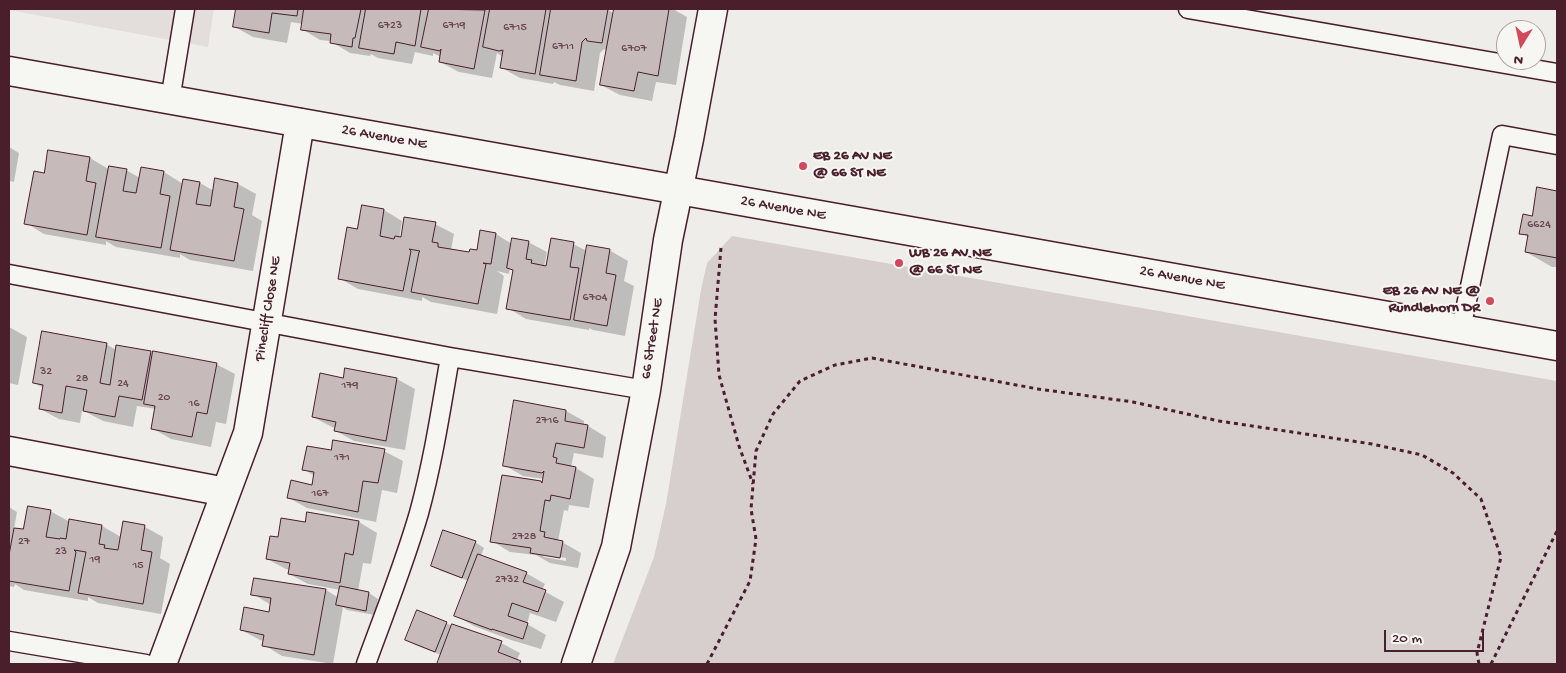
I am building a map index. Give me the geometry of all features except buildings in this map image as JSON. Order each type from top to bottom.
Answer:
[{"type":"street","name":"66 Street NE","points":[[576,664],[616,547],[646,390],[668,240],[713,9]]},
{"type":"street","name":"26 Avenue NE","points":[[9,72],[1557,346]]},
{"type":"street","name":"Pinecliff Close NE","points":[[162,664],[248,433],[300,123]]},
{"type":"street","points":[[9,451],[226,492]]},
{"type":"lane","points":[[170,100],[185,9]]},
{"type":"lane","points":[[1188,9],[1557,73]]},
{"type":"lane","points":[[1461,329],[1502,135],[1557,145]]},
{"type":"lane","points":[[9,274],[450,357],[646,390]]},
{"type":"lane","points":[[366,664],[419,514],[431,466],[450,357]]},
{"type":"lane","points":[[9,641],[146,664]]},
{"type":"path","points":[[721,248],[715,319],[719,375],[739,446],[753,486]]},
{"type":"path","points":[[707,664],[750,581],[756,539],[751,509],[756,451],[774,414],[800,381],[836,365],[872,358],[1038,389],[1133,402],[1219,421],[1372,444],[1422,455],[1452,473],[1481,498],[1501,558],[1477,653],[1479,664]]},
{"type":"path","points":[[1491,664],[1557,531]]},
{"type":"shaded area","points":[[9,9],[214,9],[208,47]]},
{"type":"shaded area","points":[[732,236],[1557,381],[1557,664],[613,664],[654,557],[666,504],[707,263]]},
{"type":"place","name":"EB 26 AV NE @ 66 ST NE","points":[[803,166]]},
{"type":"place","name":"WB 26 AV NE @ 66 ST NE","points":[[899,263]]},
{"type":"place","name":"EB 26 AV NE @ Rundlehorn DR","points":[[1490,301]]}]
